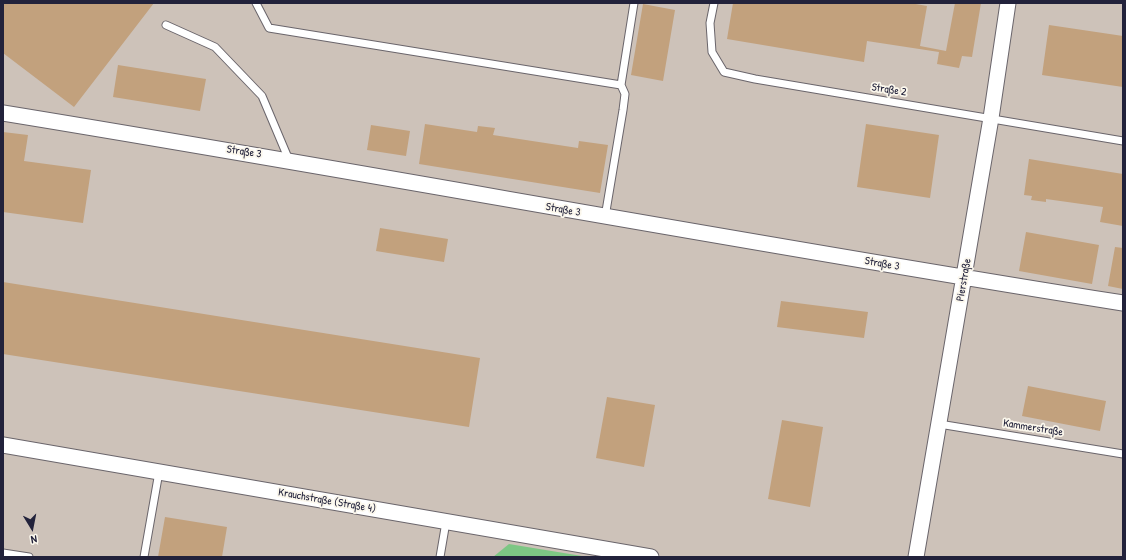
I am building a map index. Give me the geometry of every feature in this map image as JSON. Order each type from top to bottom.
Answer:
[{"type":"street","name":"Pierstraße","points":[[916,557],[940,424],[991,118],[1008,3]]},
{"type":"street","name":"Straße 3","points":[[3,113],[289,160],[605,217],[964,278],[1123,303]]},
{"type":"street","name":"Krauchstraße (Straße 4)","points":[[3,445],[651,557]]},
{"type":"lane","points":[[256,3],[270,28],[621,86]]},
{"type":"lane","points":[[605,217],[623,110],[625,94],[621,86],[634,3]]},
{"type":"lane","name":"Straße 2","points":[[714,3],[710,23],[712,52],[724,72],[755,79],[1123,141]]},
{"type":"lane","points":[[166,25],[215,47],[262,96],[289,160]]},
{"type":"lane","name":"Kammerstraße","points":[[940,424],[1123,454]]},
{"type":"lane","points":[[144,557],[159,472]]},
{"type":"lane","points":[[440,557],[446,522]]},
{"type":"lane","points":[[3,553],[29,557]]},
{"type":"shaded area","points":[[3,3],[1123,3],[1123,557],[3,557]]},
{"type":"green space","points":[[509,544],[588,557],[493,557]]},
{"type":"building","points":[[3,3],[154,3],[74,107],[3,53]]},
{"type":"building","points":[[733,3],[910,3],[927,6],[920,46],[946,51],[955,3],[981,3],[972,57],[962,56],[959,68],[937,64],[939,52],[867,41],[864,62],[727,39]]},
{"type":"building","points":[[643,4],[675,10],[663,81],[631,75]]},
{"type":"building","points":[[1049,25],[1123,36],[1123,87],[1042,75]]},
{"type":"building","points":[[118,65],[206,79],[200,111],[113,97]]},
{"type":"building","points":[[425,124],[477,132],[478,126],[495,128],[493,135],[578,148],[579,141],[608,145],[600,193],[419,164]]},
{"type":"building","points":[[866,124],[939,135],[930,198],[857,187]]},
{"type":"building","points":[[371,125],[410,131],[406,156],[367,150]]},
{"type":"building","points":[[3,132],[28,135],[24,161],[91,170],[83,223],[3,212]]},
{"type":"building","points":[[1029,159],[1123,174],[1123,226],[1100,222],[1103,207],[1046,199],[1046,202],[1031,200],[1032,196],[1024,195]]},
{"type":"building","points":[[380,228],[448,239],[444,262],[376,251]]},
{"type":"building","points":[[1026,232],[1099,245],[1092,284],[1019,271]]},
{"type":"building","points":[[1115,247],[1123,248],[1123,289],[1108,286]]},
{"type":"building","points":[[3,282],[480,358],[469,427],[3,354]]},
{"type":"building","points":[[781,301],[868,312],[864,338],[777,327]]},
{"type":"building","points":[[1028,386],[1106,401],[1100,431],[1022,416]]},
{"type":"building","points":[[607,397],[655,405],[644,467],[596,458]]},
{"type":"building","points":[[782,420],[823,427],[810,507],[768,499]]},
{"type":"building","points":[[165,517],[227,527],[222,557],[158,557]]}]
